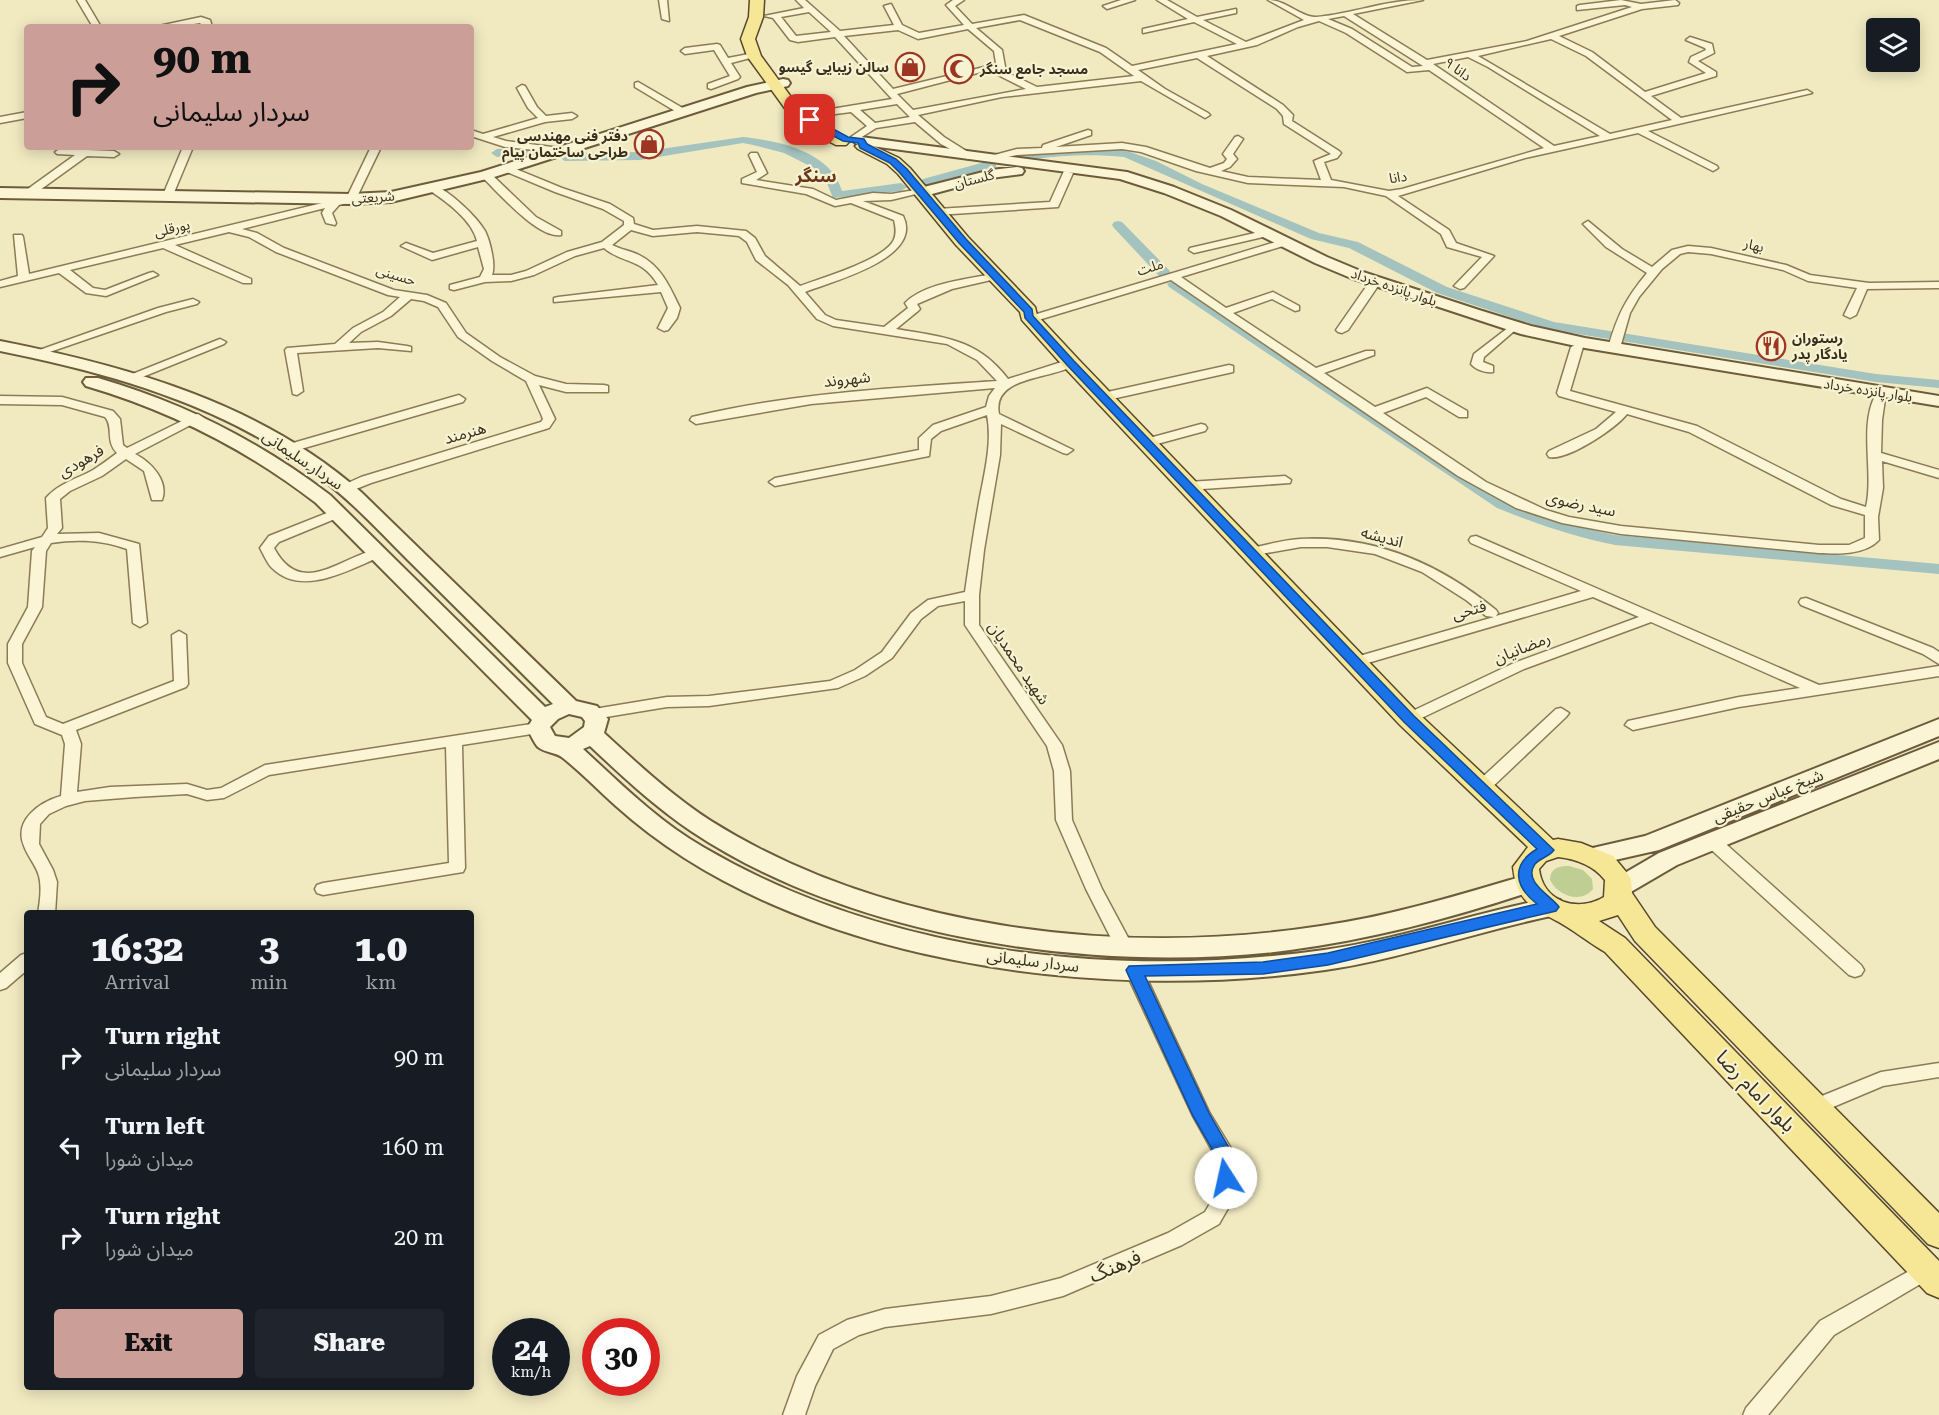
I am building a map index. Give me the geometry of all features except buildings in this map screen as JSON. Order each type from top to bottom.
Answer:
[{"type":"main road","points":[[757,0],[766,16]]},
{"type":"main road","points":[[766,0],[766,16],[757,43],[779,87],[802,122],[854,143]]},
{"type":"main road","points":[[766,16],[748,39],[754,56],[779,87],[807,116],[824,129],[854,143],[887,163],[937,212],[1029,311],[1029,317]]},
{"type":"main road","points":[[918,193],[929,214],[987,278],[1020,313],[1029,317],[1354,662],[1409,719],[1547,850]]},
{"type":"main road","points":[[1569,848],[1593,856],[1612,870],[1620,891],[1616,903],[1599,913],[1575,915],[1557,909],[1540,900],[1527,884],[1526,867],[1537,854],[1547,850],[1569,848]]},
{"type":"main road","name":"بلوار امام رضا","points":[[1620,891],[1645,934],[1939,1234]]},
{"type":"main road","name":"بلوار امام رضا","points":[[1557,909],[1616,945],[1933,1277]]},
{"type":"street","points":[[81,0],[95,24]]},
{"type":"street","points":[[663,0],[666,19]]},
{"type":"street","points":[[800,0],[841,36],[900,101],[938,138],[968,156]]},
{"type":"street","points":[[960,0],[950,5],[970,27],[998,50],[1001,73],[1038,91]]},
{"type":"street","points":[[1107,6],[1131,0]]},
{"type":"street","points":[[1161,0],[1217,33],[1246,45]]},
{"type":"street","points":[[1272,0],[1312,20]]},
{"type":"street","points":[[1130,69],[1246,45],[1312,20],[1323,20],[1385,5],[1419,0]]},
{"type":"street","points":[[1580,8],[1625,2],[1641,7]]},
{"type":"street","points":[[1323,20],[1349,31],[1410,70],[1552,36],[1641,7],[1675,3]]},
{"type":"street","points":[[888,6],[899,27]]},
{"type":"street","points":[[766,16],[812,9]]},
{"type":"street","points":[[1146,31],[1233,11]]},
{"type":"street","name":"دانا ۹","points":[[1347,14],[1429,65],[1551,149]]},
{"type":"street","points":[[766,16],[793,38],[841,36],[899,27],[918,36],[1021,17],[1103,50],[1141,78],[1204,115]]},
{"type":"street","points":[[176,24],[201,20],[207,24]]},
{"type":"street","points":[[1552,36],[1589,54],[1679,121]]},
{"type":"street","points":[[1644,96],[1713,74],[1693,62],[1694,59],[1711,51],[1709,46],[1690,40]]},
{"type":"street","points":[[685,51],[717,47],[735,77],[711,86]]},
{"type":"street","points":[[1198,54],[1280,107],[1288,115],[1285,119],[1287,122],[1336,153],[1334,156],[1319,161],[1326,183]]},
{"type":"street","points":[[724,61],[754,56]]},
{"type":"street","points":[[1470,56],[1491,65],[1608,137]]},
{"type":"street","points":[[854,143],[873,126],[915,116],[929,97],[969,72],[984,70]]},
{"type":"street","points":[[892,92],[929,97],[1002,94],[1141,78]]},
{"type":"street","points":[[638,85],[683,112]]},
{"type":"street","name":"شریعتی","points":[[0,193],[351,199],[391,197],[486,175],[732,97],[769,94],[779,87]]},
{"type":"street","points":[[522,88],[533,108],[543,118]]},
{"type":"street","name":"دانا","points":[[988,158],[1017,152],[1122,146],[1143,149],[1248,180],[1326,183],[1389,194],[1403,192],[1551,149],[1807,93]]},
{"type":"street","points":[[807,116],[900,101]]},
{"type":"street","points":[[853,109],[873,126]]},
{"type":"street","points":[[0,120],[24,116]]},
{"type":"street","points":[[482,137],[543,118],[572,116]]},
{"type":"street","points":[[1639,130],[1713,168]]},
{"type":"street","points":[[1036,151],[1088,133]]},
{"type":"street","points":[[474,134],[505,144],[560,151]]},
{"type":"street","points":[[1212,171],[1227,165],[1232,159],[1228,154],[1238,139]]},
{"type":"street","name":"بلوار پانزده خرداد","points":[[854,143],[1122,175],[1169,190],[1226,213],[1282,243],[1314,264],[1372,286],[1509,330],[1577,347],[1939,408]]},
{"type":"street","points":[[168,195],[188,150]]},
{"type":"street","points":[[351,199],[375,150]]},
{"type":"street","points":[[60,152],[114,154]]},
{"type":"street","points":[[29,193],[83,154]]},
{"type":"street","points":[[754,155],[762,173],[746,181],[809,191],[835,203],[873,196],[891,197],[918,193]]},
{"type":"street","points":[[454,287],[485,279],[511,278],[530,273],[571,254],[606,244],[629,226],[630,220],[611,207],[582,196],[568,194],[506,168]]},
{"type":"street","name":"بلوار پانزده خرداد","points":[[1027,170],[1117,179],[1163,193],[1357,275],[1527,330],[1614,348],[1939,401]]},
{"type":"street","name":"گلستان","points":[[918,193],[991,174],[1027,170]]},
{"type":"street","points":[[937,212],[1054,205],[1068,173]]},
{"type":"street","points":[[486,175],[532,219],[556,233]]},
{"type":"street","points":[[433,188],[452,201],[480,232],[489,269],[485,279]]},
{"type":"street","points":[[1389,194],[1445,232],[1451,240],[1451,245],[1489,256],[1460,286]]},
{"type":"street","name":"پورقلی","points":[[0,284],[351,199]]},
{"type":"street","points":[[799,290],[892,250],[899,239],[902,227],[899,218],[852,200]]},
{"type":"street","points":[[331,223],[327,213],[334,203]]},
{"type":"street","points":[[1588,224],[1596,234],[1618,251],[1654,272]]},
{"type":"street","points":[[629,226],[653,234],[697,229],[742,233],[752,240],[760,258],[799,290],[821,317],[833,323],[949,341],[967,346],[995,369],[1005,384],[1071,363]]},
{"type":"street","name":"حسینی","points":[[232,229],[253,235],[280,250],[392,293],[427,298],[442,305],[462,335],[496,359],[531,379],[567,388],[604,389]]},
{"type":"street","points":[[1194,250],[1259,235]]},
{"type":"street","points":[[18,237],[24,277]]},
{"type":"street","points":[[406,246],[432,257],[484,242]]},
{"type":"street","name":"ملت","points":[[1029,317],[1282,243]]},
{"type":"street","points":[[606,244],[609,248],[649,263],[674,308],[664,328]]},
{"type":"street","points":[[166,245],[247,281]]},
{"type":"street","name":"بهار","points":[[1614,348],[1634,296],[1654,272],[1676,252],[1688,249],[1711,251],[1786,268],[1808,278],[1863,286],[1939,285]]},
{"type":"street","points":[[60,268],[90,291],[106,293],[153,275]]},
{"type":"street","name":"سید رضوی","points":[[1172,276],[1453,466],[1518,504],[1566,521],[1630,531],[1850,549],[1864,547],[1872,540],[1871,513],[1876,498],[1875,415],[1879,399]]},
{"type":"street","points":[[885,332],[909,315],[914,309],[911,303],[918,299],[946,286],[987,278]]},
{"type":"street","points":[[1342,330],[1372,286]]},
{"type":"street","points":[[1850,315],[1863,286]]},
{"type":"street","points":[[558,300],[664,288]]},
{"type":"street","points":[[1224,312],[1273,295],[1295,308]]},
{"type":"street","points":[[338,347],[357,330],[387,314],[408,296]]},
{"type":"street","points":[[37,353],[162,310],[193,302]]},
{"type":"street","points":[[1489,369],[1477,364],[1478,356],[1509,330]]},
{"type":"street","points":[[131,377],[220,342]]},
{"type":"street","points":[[297,391],[291,350],[378,345],[407,349]]},
{"type":"street","name":"سردار سلیمانی","points":[[0,346],[131,377],[218,408],[290,448],[346,489],[569,707]]},
{"type":"street","points":[[1577,347],[1563,393],[1694,429],[1836,502],[1871,513]]},
{"type":"street","points":[[1316,372],[1370,353]]},
{"type":"street","name":"سردار سلیمانی","points":[[0,360],[113,388],[198,418],[294,475],[377,553],[540,723]]},
{"type":"street","points":[[1103,397],[1229,369]]},
{"type":"street","name":"هنرمند","points":[[346,489],[366,480],[545,425],[549,419],[547,409],[536,393],[531,379]]},
{"type":"street","name":"شهید محمدیان","points":[[1005,384],[994,396],[993,413],[996,428],[994,455],[977,550],[972,595],[972,625],[1054,745],[1062,771],[1064,820],[1094,889],[1123,945]]},
{"type":"street","name":"شهروند","points":[[696,420],[773,405],[861,393],[1005,384]]},
{"type":"street","points":[[1374,412],[1427,392],[1463,414]]},
{"type":"street","points":[[290,448],[459,399]]},
{"type":"street","name":"فرهودی","points":[[0,400],[62,401],[109,414],[114,419],[117,446],[125,454],[97,473],[64,488],[53,498],[56,528],[39,551],[35,607],[7,662],[40,720],[62,730]]},
{"type":"street","points":[[1553,454],[1600,434],[1615,422],[1624,410]]},
{"type":"street","points":[[775,482],[925,453],[925,438],[938,428],[993,413],[1067,450]]},
{"type":"street","points":[[125,454],[198,418]]},
{"type":"street","points":[[1146,443],[1201,428]]},
{"type":"street","points":[[125,454],[151,470],[156,479],[157,497]]},
{"type":"street","points":[[1875,455],[1939,474]]},
{"type":"street","points":[[1188,486],[1285,480]]},
{"type":"street","points":[[337,513],[274,539],[267,548],[271,560],[286,575],[298,580],[312,578],[377,553]]},
{"type":"street","points":[[0,553],[48,538],[70,535],[103,536],[134,547],[140,623]]},
{"type":"street","points":[[1476,540],[1818,690]]},
{"type":"street","name":"اندیشه","points":[[1251,552],[1299,543],[1337,543],[1377,551],[1413,563],[1441,577],[1470,594],[1491,613]]},
{"type":"street","name":"فتحی","points":[[1354,662],[1594,592]]},
{"type":"street","points":[[540,723],[541,738],[550,744],[565,746],[580,743],[593,725],[667,702],[709,701],[832,685],[860,674],[887,655],[916,616],[933,603],[972,595]]},
{"type":"street","points":[[1806,602],[1928,651],[1939,659]]},
{"type":"street","name":"رمضانیان","points":[[1409,719],[1519,666],[1652,617]]},
{"type":"street","points":[[62,730],[181,684],[179,635]]},
{"type":"street","points":[[1634,725],[1739,702],[1939,671]]},
{"type":"street","points":[[47,910],[50,896],[44,866],[34,854],[29,838],[32,822],[38,812],[69,797],[187,789],[207,795],[224,793],[265,770],[454,740],[540,723],[554,711],[569,707],[583,708],[593,725]]},
{"type":"street","points":[[1480,788],[1562,713]]},
{"type":"street","name":"سردار سلیمانی","points":[[593,725],[668,803],[715,836],[771,866],[842,895],[918,916],[986,931],[1059,941],[1123,945],[1254,944],[1383,924],[1527,884]]},
{"type":"street","name":"شیخ عباس حقیقی","points":[[1593,856],[1650,844],[1939,726]]},
{"type":"street","points":[[62,730],[69,732],[73,744],[69,797]]},
{"type":"street","points":[[323,889],[458,868],[454,740]]},
{"type":"street","name":"سردار سلیمانی","points":[[565,746],[644,818],[693,853],[752,885],[827,916],[907,939],[978,954],[1055,965],[1134,970],[1263,968],[1328,959],[1557,909]]},
{"type":"street","name":"شیخ عباس حقیقی","points":[[1620,891],[1668,859],[1939,750]]},
{"type":"street","points":[[1712,841],[1855,970]]},
{"type":"street","points":[[0,983],[24,963]]},
{"type":"street","name":"فرهنگ","points":[[794,1415],[805,1383],[826,1342],[854,1327],[885,1318],[992,1305],[1063,1287],[1166,1243],[1212,1218],[1225,1196],[1228,1160],[1202,1116],[1134,970]]},
{"type":"street","points":[[1814,1107],[1881,1079],[1939,1070]]},
{"type":"street","points":[[1754,1415],[1827,1328],[1933,1277]]},
{"type":"green space","points":[[1569,866],[1583,870],[1592,879],[1593,889],[1588,894],[1570,896],[1554,886],[1550,880],[1553,870]]},
{"type":"waterway","points":[[565,157],[640,156],[743,140],[776,146],[811,160],[830,175],[837,195],[901,187]]},
{"type":"waterway","points":[[497,153],[536,152]]},
{"type":"waterway","points":[[1013,159],[1039,155],[1109,152],[1126,154],[1315,236],[1353,245],[1442,290],[1552,326],[1876,378],[1939,384]]},
{"type":"waterway","points":[[927,182],[992,164]]},
{"type":"waterway","points":[[1118,225],[1164,273]]},
{"type":"waterway","points":[[1174,284],[1503,505],[1531,516],[1572,530],[1615,540],[1939,569]]},
{"type":"place","name":"سالن زیبایی گیسو","points":[[910,67]]},
{"type":"place","name":"مسجد جامع سنگر","points":[[959,69]]},
{"type":"place","name":"دفتر فنی مهندسی طراحی ساختمان پیام","points":[[649,144]]},
{"type":"place","name":"رستوران یادگار پدر","points":[[1771,346]]},
{"type":"district","name":"سنگر","points":[[816,175]]},
{"type":"route","points":[[810,120],[846,140],[861,141],[864,143],[863,146],[893,161],[904,171],[962,241],[1029,311],[1028,316],[1071,363],[1409,719],[1547,850],[1530,860],[1525,875],[1527,884],[1533,892],[1551,907],[1513,914],[1395,945],[1328,959],[1263,968],[1194,971],[1134,970],[1202,1116],[1228,1160],[1226,1178]]}]
